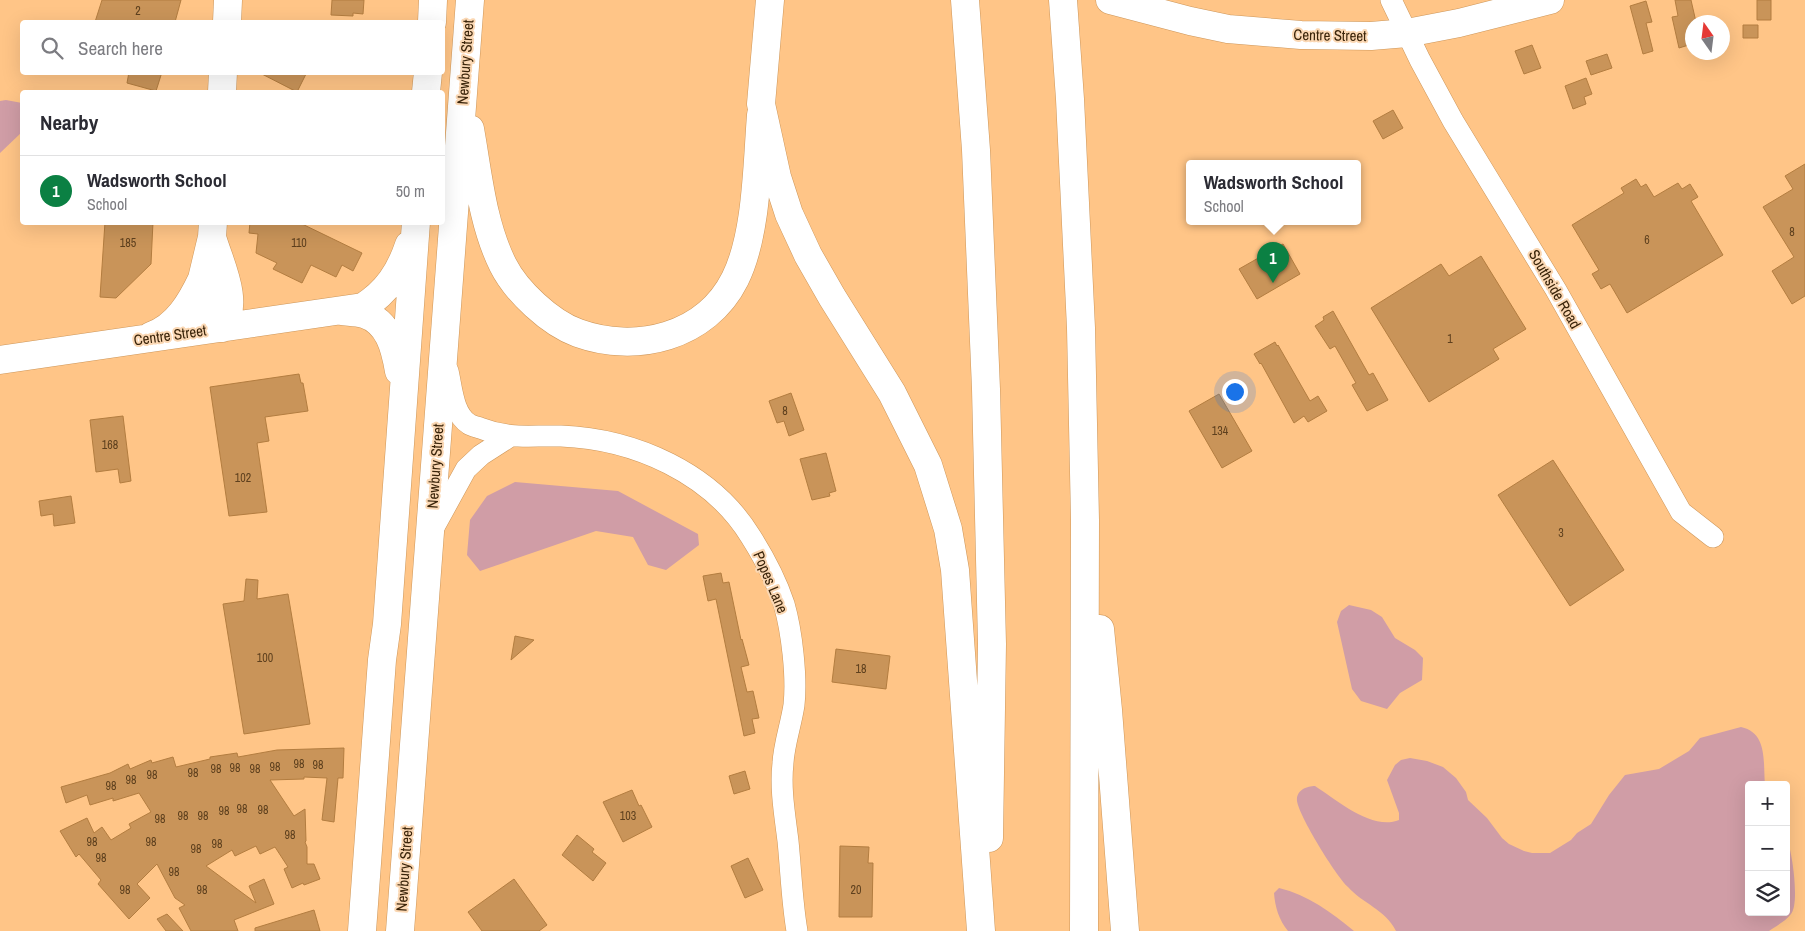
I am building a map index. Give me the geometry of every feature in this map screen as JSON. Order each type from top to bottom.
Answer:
[{"type":"main road","points":[[227,20],[228,0]]},
{"type":"main road","points":[[432,20],[433,0]]},
{"type":"main road","name":"Newbury Street","points":[[400,931],[470,0]]},
{"type":"main road","points":[[463,91],[492,238],[503,266],[519,288],[535,305],[576,332],[612,341],[649,340],[668,335],[688,327],[709,315],[734,281],[744,260],[750,232],[770,0]]},
{"type":"main road","points":[[965,0],[976,150],[988,438],[992,644],[988,931]]},
{"type":"main road","points":[[1063,0],[1070,100],[1081,328],[1085,520],[1084,931]]},
{"type":"main road","name":"Centre Street","points":[[1110,0],[1143,10],[1218,27],[1264,32],[1371,36],[1407,33],[1459,23],[1550,0]]},
{"type":"main road","points":[[222,90],[223,75]]},
{"type":"main road","points":[[426,90],[428,75]]},
{"type":"main road","points":[[762,104],[777,177],[789,214],[808,255],[832,297],[877,367],[911,428],[928,464],[948,529],[956,570],[980,931]]},
{"type":"main road","name":"Centre Street","points":[[0,360],[363,306],[375,299],[386,289],[396,276],[406,255],[415,225]]},
{"type":"main road","points":[[362,931],[416,225]]},
{"type":"main road","points":[[212,230],[213,279],[230,295],[228,320],[222,328]]},
{"type":"main road","points":[[213,279],[268,312],[305,316]]},
{"type":"main road","points":[[142,339],[160,333],[173,323],[194,296],[213,279]]},
{"type":"main road","name":"Centre Street","points":[[339,311],[363,314],[372,318],[381,324],[389,334],[399,370],[403,409]]},
{"type":"main road","points":[[1085,520],[1102,654],[1125,931]]},
{"type":"street","name":"Southside Road","points":[[1391,0],[1453,120],[1556,290],[1681,512],[1713,537]]},
{"type":"street","name":"Popes Lane","points":[[444,354],[452,395],[459,412],[468,424],[509,437],[562,436],[591,439],[644,452],[688,474],[708,489],[730,510],[751,537],[783,604],[794,674],[794,705],[782,764],[797,931]]},
{"type":"street","points":[[430,534],[466,469],[481,455],[509,437]]},
{"type":"shaded area","points":[[0,101],[20,103],[20,134],[0,153]]},
{"type":"shaded area","points":[[515,482],[618,491],[698,534],[699,545],[666,570],[648,565],[633,537],[596,531],[480,571],[467,555],[470,520],[487,496]]},
{"type":"shaded area","points":[[1349,605],[1371,610],[1382,617],[1395,638],[1415,650],[1423,658],[1422,680],[1400,693],[1387,709],[1361,701],[1352,689],[1337,622],[1341,611]]},
{"type":"shaded area","points":[[1741,727],[1750,730],[1760,742],[1764,758],[1765,781],[1745,781],[1745,916],[1789,916],[1769,931],[1396,931],[1386,917],[1354,893],[1342,881],[1311,832],[1297,801],[1300,791],[1315,786],[1344,806],[1366,818],[1389,822],[1399,820],[1399,813],[1387,780],[1395,765],[1401,760],[1410,758],[1427,761],[1443,767],[1456,778],[1466,792],[1468,800],[1487,818],[1509,844],[1532,853],[1550,853],[1571,840],[1577,833],[1591,824],[1609,795],[1625,775],[1659,769],[1689,751],[1700,738]]},
{"type":"shaded area","points":[[1790,851],[1795,888],[1794,908],[1791,914]]},
{"type":"shaded area","points":[[1279,888],[1300,895],[1319,905],[1354,931],[1288,931],[1280,918],[1275,903],[1274,893]]},
{"type":"building","points":[[102,0],[181,0],[176,20],[96,20]]},
{"type":"building","points":[[332,0],[364,0],[363,14],[353,13],[353,16],[331,15]]},
{"type":"building","points":[[1675,0],[1691,0],[1694,15],[1685,15],[1685,46],[1679,48],[1672,17],[1678,16]]},
{"type":"building","points":[[1757,0],[1771,0],[1771,20],[1757,20]]},
{"type":"building","points":[[1646,1],[1652,22],[1646,23],[1653,51],[1643,54],[1630,6]]},
{"type":"building","points":[[1743,25],[1758,25],[1758,38],[1743,38]]},
{"type":"building","points":[[1532,45],[1541,68],[1524,74],[1515,51]]},
{"type":"building","points":[[1607,54],[1612,68],[1591,75],[1586,61]]},
{"type":"building","points":[[128,75],[161,75],[156,90],[127,83]]},
{"type":"building","points":[[264,75],[306,75],[298,90],[293,90]]},
{"type":"building","points":[[1586,78],[1592,94],[1584,97],[1586,104],[1573,109],[1565,86]]},
{"type":"building","points":[[1393,110],[1403,128],[1383,139],[1373,121]]},
{"type":"building","points":[[1805,164],[1805,296],[1792,304],[1772,271],[1794,257],[1763,207],[1793,189],[1785,176]]},
{"type":"building","points":[[1636,179],[1641,187],[1646,184],[1654,197],[1678,183],[1682,189],[1690,184],[1698,197],[1691,201],[1723,255],[1627,313],[1610,284],[1601,289],[1592,274],[1599,270],[1572,225],[1624,193],[1621,188]]},
{"type":"building","points":[[105,225],[153,225],[151,264],[116,298],[100,297]]},
{"type":"building","points":[[250,225],[304,225],[362,253],[353,271],[342,265],[336,277],[311,265],[302,283],[273,269],[277,263],[256,253],[258,234],[249,233]]},
{"type":"building","points":[[1283,244],[1300,274],[1257,299],[1239,269]]},
{"type":"building","points":[[1481,256],[1526,329],[1493,349],[1499,359],[1429,402],[1371,308],[1441,264],[1449,276]]},
{"type":"building","points":[[1333,311],[1369,375],[1373,373],[1388,400],[1367,411],[1352,385],[1356,383],[1335,346],[1330,349],[1315,326],[1324,320],[1323,317]]},
{"type":"building","points":[[1275,342],[1310,401],[1318,396],[1327,411],[1308,422],[1304,416],[1294,423],[1261,363],[1254,354]]},
{"type":"building","points":[[299,374],[301,383],[303,383],[308,411],[265,417],[269,441],[257,443],[267,512],[229,516],[210,387]]},
{"type":"building","points":[[791,393],[804,430],[789,436],[784,421],[777,423],[769,401]]},
{"type":"building","points":[[1219,394],[1252,451],[1222,468],[1189,411]]},
{"type":"building","points":[[123,416],[131,481],[120,483],[118,469],[96,472],[90,420]]},
{"type":"building","points":[[826,453],[836,491],[829,493],[830,496],[812,500],[800,459]]},
{"type":"building","points":[[1553,460],[1624,570],[1570,606],[1498,495]]},
{"type":"building","points":[[71,496],[75,523],[54,526],[53,514],[41,516],[39,501]]},
{"type":"building","points":[[721,573],[723,583],[729,582],[741,640],[749,665],[741,667],[747,692],[753,691],[759,718],[752,719],[755,733],[744,736],[716,599],[708,601],[703,576]]},
{"type":"building","points":[[246,579],[258,580],[257,599],[288,594],[310,724],[244,734],[223,604],[244,601]]},
{"type":"building","points":[[515,636],[534,640],[511,660]]},
{"type":"building","points":[[836,649],[890,656],[886,689],[832,682]]},
{"type":"building","points":[[344,748],[343,778],[338,778],[334,822],[322,820],[327,778],[304,777],[304,779],[270,780],[294,816],[305,809],[307,864],[314,864],[320,879],[292,888],[284,869],[288,867],[275,847],[260,854],[256,846],[235,856],[232,850],[206,866],[256,903],[249,886],[264,879],[274,904],[234,920],[238,931],[191,931],[179,908],[185,905],[175,898],[157,864],[137,884],[150,898],[129,919],[98,884],[101,880],[79,854],[76,857],[60,831],[87,818],[94,833],[102,827],[111,840],[131,828],[129,824],[151,812],[139,793],[113,801],[113,798],[90,805],[87,795],[66,803],[61,787],[110,773],[128,764],[130,769],[151,760],[152,763],[173,757],[176,767],[210,759],[210,757],[237,753],[238,757],[277,750]]},
{"type":"building","points":[[745,771],[750,789],[734,794],[729,776]]},
{"type":"building","points":[[632,790],[652,827],[623,842],[603,802]]},
{"type":"building","points":[[577,835],[594,849],[592,852],[606,863],[593,881],[562,855]]},
{"type":"building","points":[[840,846],[869,847],[868,863],[873,863],[872,917],[839,917]]},
{"type":"building","points":[[748,858],[763,890],[745,898],[731,866]]},
{"type":"building","points":[[514,879],[547,925],[539,931],[482,931],[468,912]]},
{"type":"building","points":[[314,910],[320,931],[255,931],[255,928]]},
{"type":"building","points":[[167,914],[183,931],[166,931],[157,919]]},
{"type":"place","name":"Wadsworth School","points":[[1273,283]]}]
